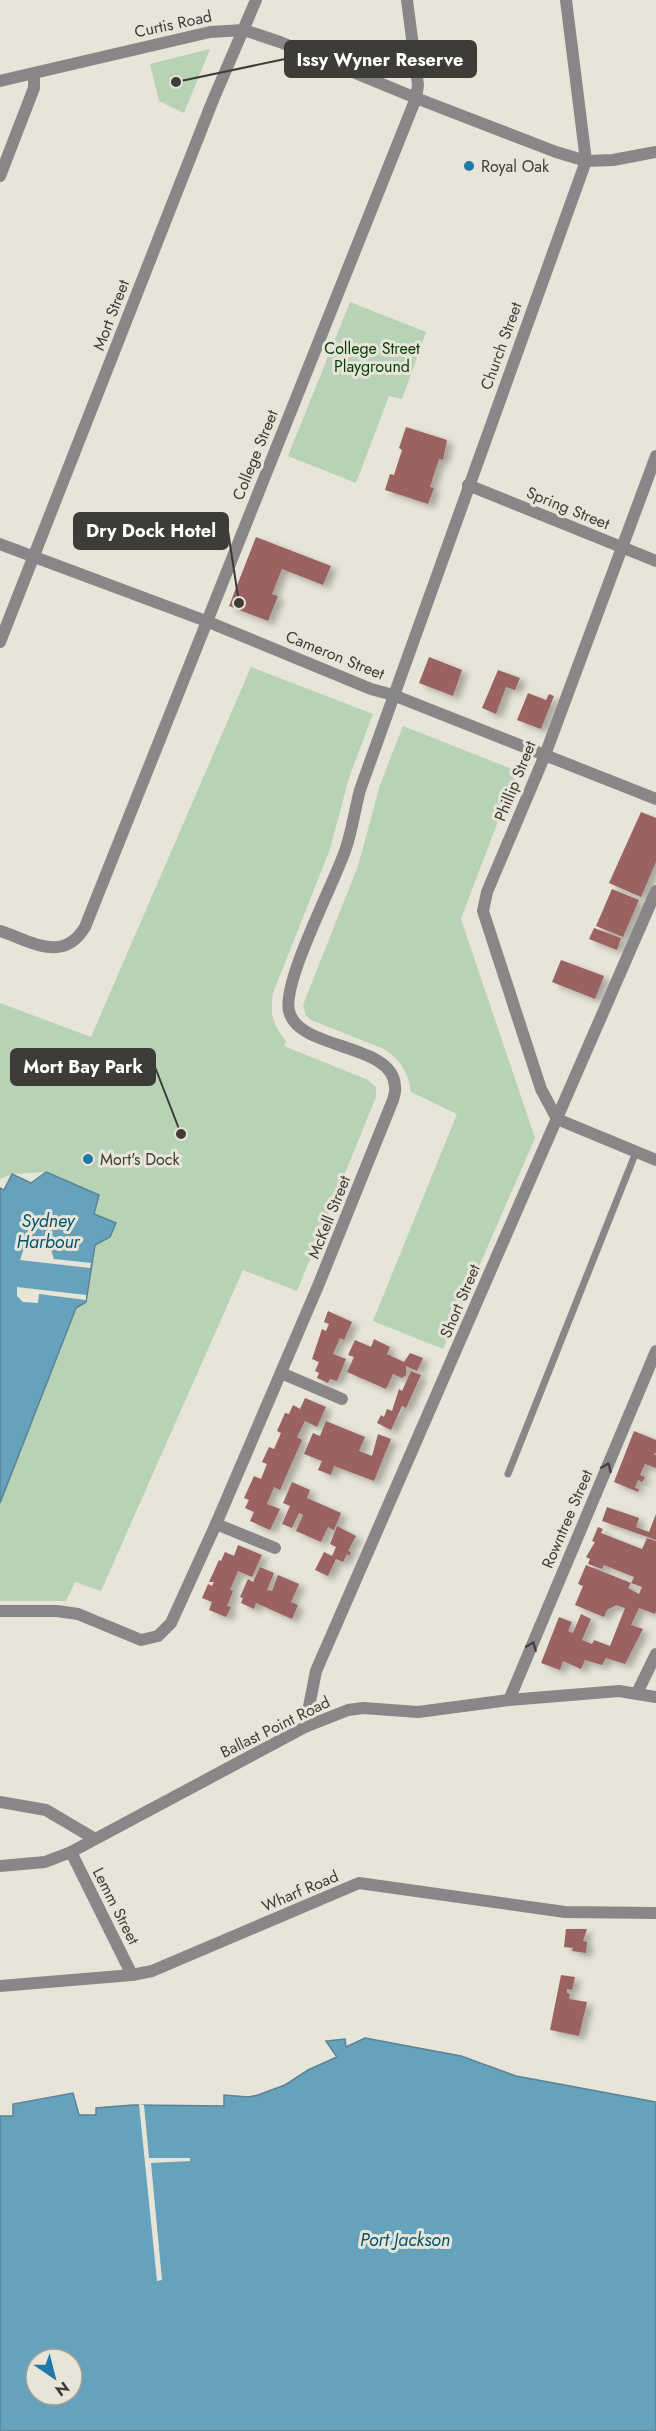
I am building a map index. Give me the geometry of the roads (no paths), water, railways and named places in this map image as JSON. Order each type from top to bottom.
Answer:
[{"type":"street","name":"Mort Street","points":[[0,642],[209,111],[256,0]]},
{"type":"street","name":"College Street","points":[[0,931],[58,949],[72,943],[79,936],[416,98],[418,85],[407,0]]},
{"type":"street","name":"Church Street","points":[[393,695],[586,161],[566,0]]},
{"type":"street","name":"Curtis Road","points":[[0,81],[210,32],[244,30],[280,42],[556,152],[586,161],[613,160],[656,152]]},
{"type":"street","points":[[0,176],[34,88],[34,74]]},
{"type":"street","name":"Phillip Street","points":[[557,1119],[541,1089],[483,911],[487,892],[545,755],[656,456]]},
{"type":"street","name":"Spring Street","points":[[468,485],[656,561]]},
{"type":"street","name":"Cameron Street","points":[[0,544],[206,621],[371,689],[393,695],[656,800]]},
{"type":"street","name":"McKell Street","points":[[0,1611],[57,1611],[78,1614],[141,1640],[158,1636],[171,1623],[281,1373],[379,1137],[396,1086],[381,1062],[308,1032],[295,1023],[289,1012],[288,996],[306,945],[346,848],[360,790],[393,695]]},
{"type":"street","name":"Short Street","points":[[305,1727],[316,1671],[656,891]]},
{"type":"street","points":[[557,1119],[656,1160]]},
{"type":"street","name":"Rowntree Street","points":[[509,1700],[656,1351]]},
{"type":"street","points":[[281,1373],[342,1400]]},
{"type":"street","points":[[216,1524],[275,1548]]},
{"type":"street","points":[[637,1693],[656,1654]]},
{"type":"street","name":"Ballast Point Road","points":[[0,1866],[45,1862],[70,1852],[305,1727],[348,1710],[363,1708],[418,1712],[509,1700],[619,1692],[656,1697]]},
{"type":"street","points":[[0,1802],[46,1810],[95,1839]]},
{"type":"street","name":"Lemm Street","points":[[70,1852],[132,1975]]},
{"type":"street","name":"Wharf Road","points":[[0,1986],[132,1975],[152,1971],[360,1883],[566,1912],[656,1913]]},
{"type":"lane","points":[[508,1474],[636,1152]]},
{"type":"water","name":"Sydney Harbour","points":[[46,1172],[99,1195],[94,1214],[116,1223],[110,1237],[95,1245],[86,1302],[76,1308],[0,1503],[0,1188],[4,1190],[12,1174],[31,1183]]},
{"type":"water","name":"Port Jackson","points":[[365,2038],[461,2056],[516,2076],[656,2102],[656,2431],[0,2431],[0,2116],[13,2116],[13,2104],[73,2093],[79,2115],[96,2115],[96,2108],[133,2105],[224,2106],[224,2095],[248,2097],[258,2095],[285,2085],[308,2070],[337,2057],[326,2041],[345,2039],[346,2047]]},
{"type":"place","name":"Issy Wyner Reserve","points":[[176,82]]},
{"type":"place","name":"Royal Oak","points":[[469,166]]},
{"type":"place","name":"Dry Dock Hotel","points":[[239,603]]},
{"type":"place","name":"Mort Bay Park","points":[[181,1134]]},
{"type":"place","name":"Mort's Dock","points":[[88,1159]]},
{"type":"park label","name":"College Street Playground","points":[[372,357]]}]
